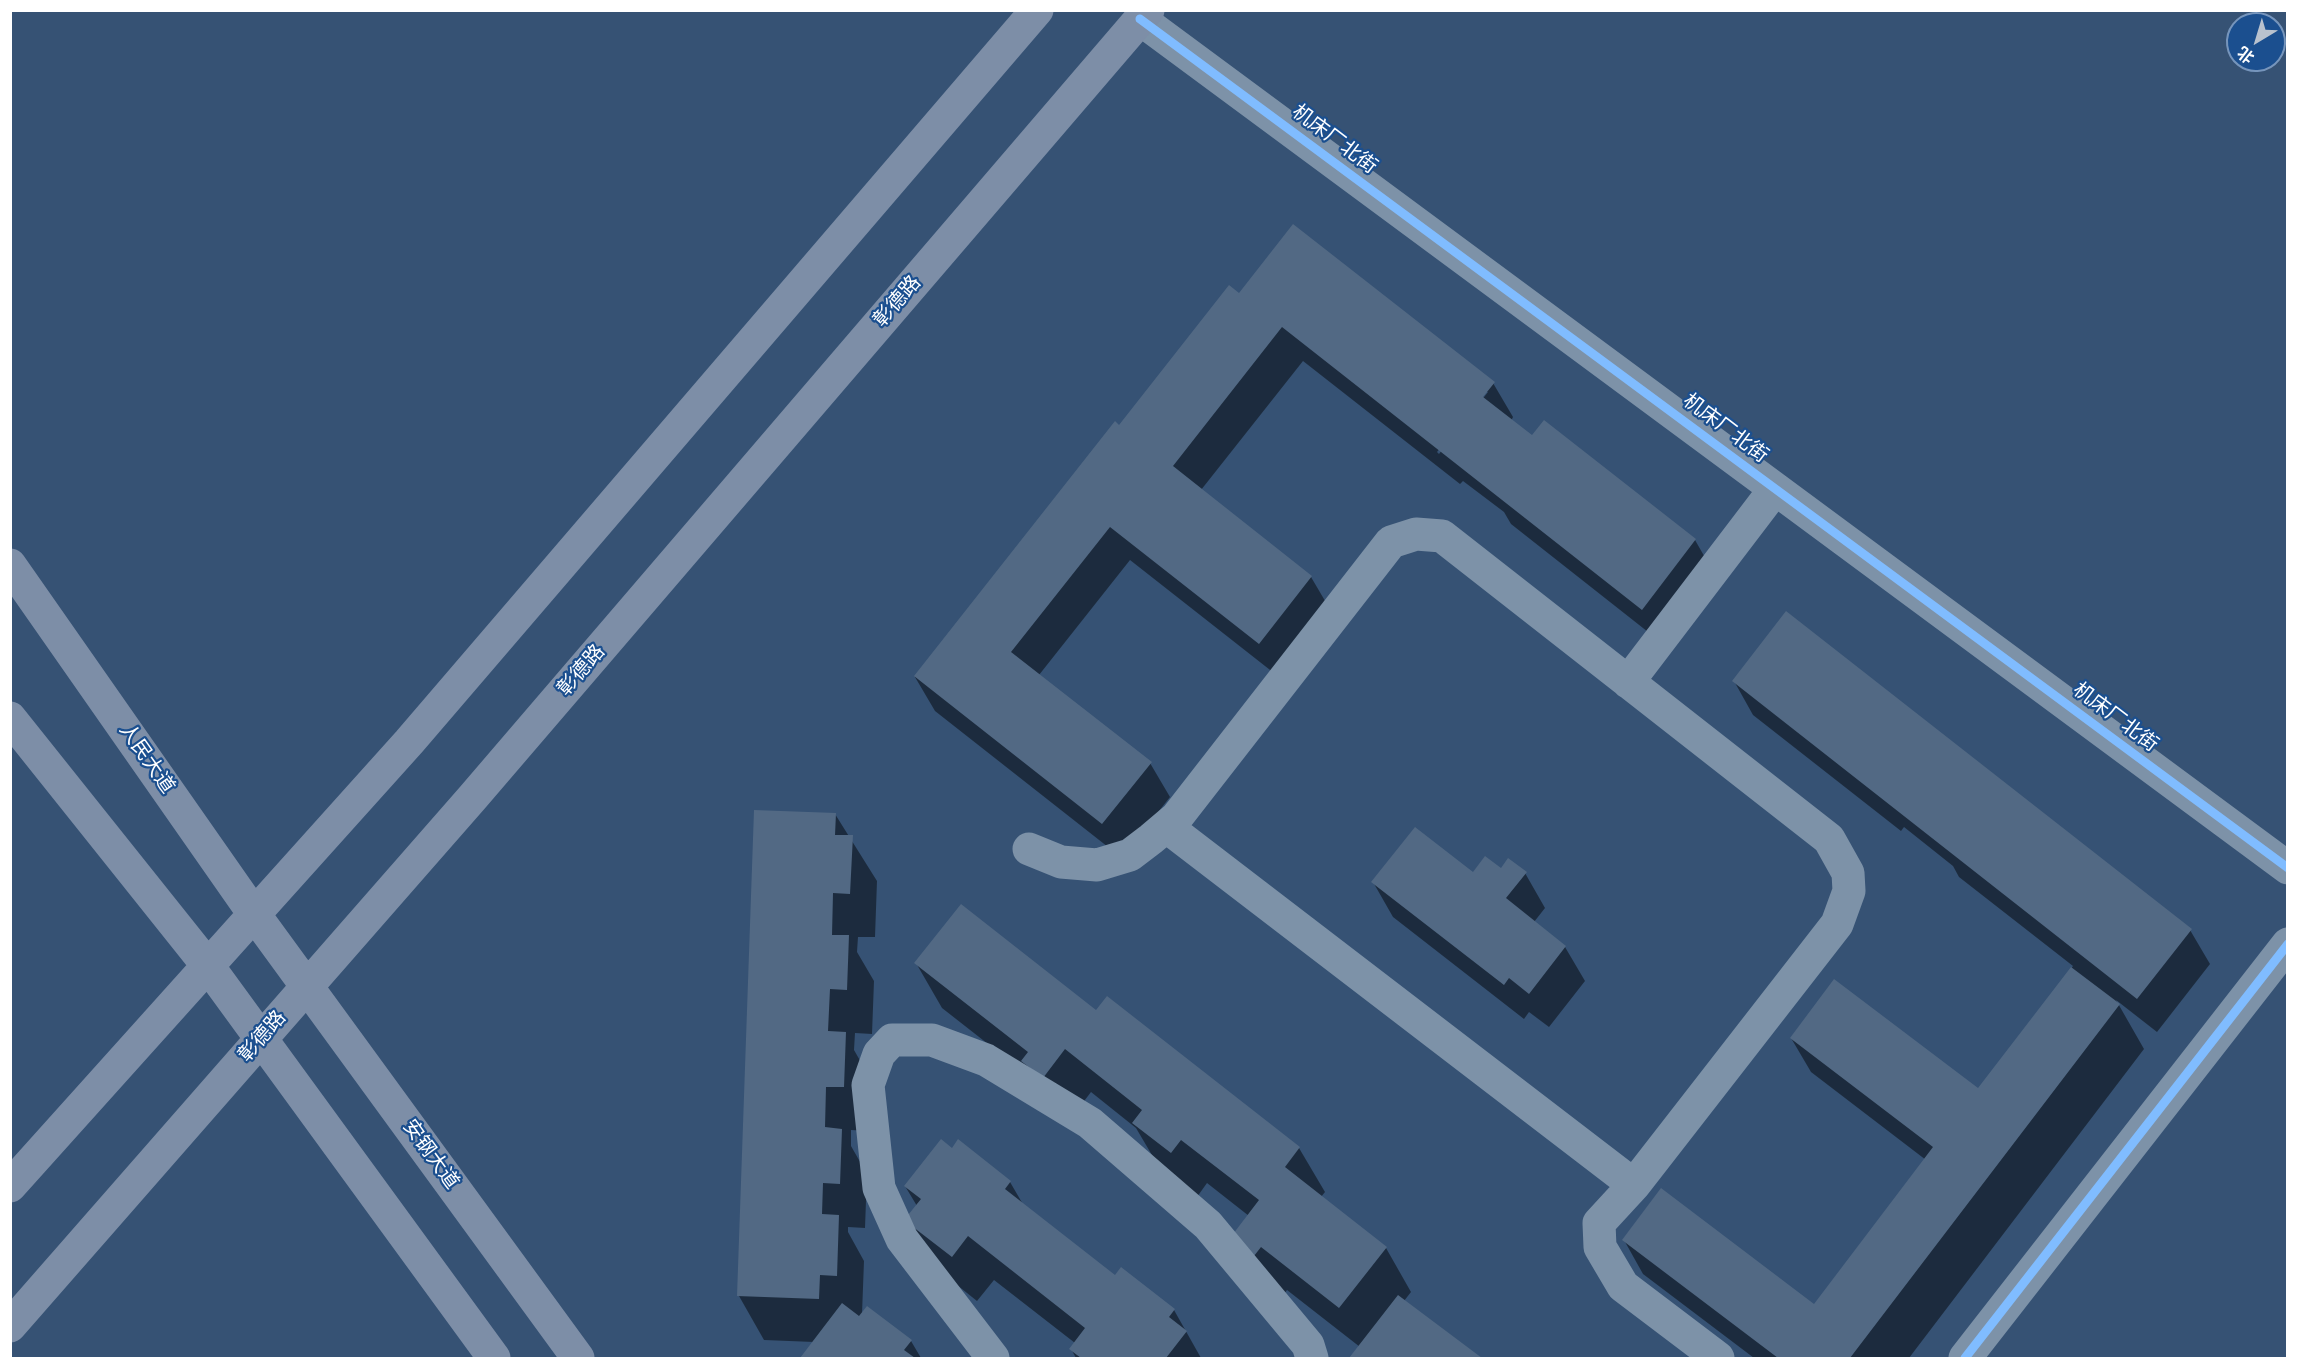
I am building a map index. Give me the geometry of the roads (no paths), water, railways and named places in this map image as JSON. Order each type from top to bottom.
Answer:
[{"type":"main road","points":[[10,1186],[417,733],[1037,10]]},
{"type":"main road","name":"彰德路","points":[[10,1326],[497,770],[1144,15]]},
{"type":"main road","name":"人民大道","points":[[10,565],[282,952]]},
{"type":"main road","points":[[10,718],[208,966],[494,1359]]},
{"type":"main road","name":"安钢大道","points":[[282,952],[578,1359]]},
{"type":"street","name":"机床厂北街","points":[[1144,15],[1775,489],[2288,868]]},
{"type":"street","points":[[1628,682],[1775,489]]},
{"type":"street","points":[[1029,849],[1061,862],[1097,865],[1130,855],[1167,826],[1391,542],[1416,534],[1442,536],[1829,839],[1848,873],[1849,891],[1837,924],[1634,1185],[1599,1223],[1600,1247],[1623,1286],[1718,1359]]},
{"type":"street","points":[[1167,826],[1634,1185]]},
{"type":"street","points":[[1965,1359],[2288,944]]},
{"type":"street","points":[[993,1359],[902,1239],[879,1188],[868,1085],[879,1054],[892,1040],[932,1040],[986,1060],[1090,1123],[1208,1225],[1308,1345],[1312,1359]]}]
